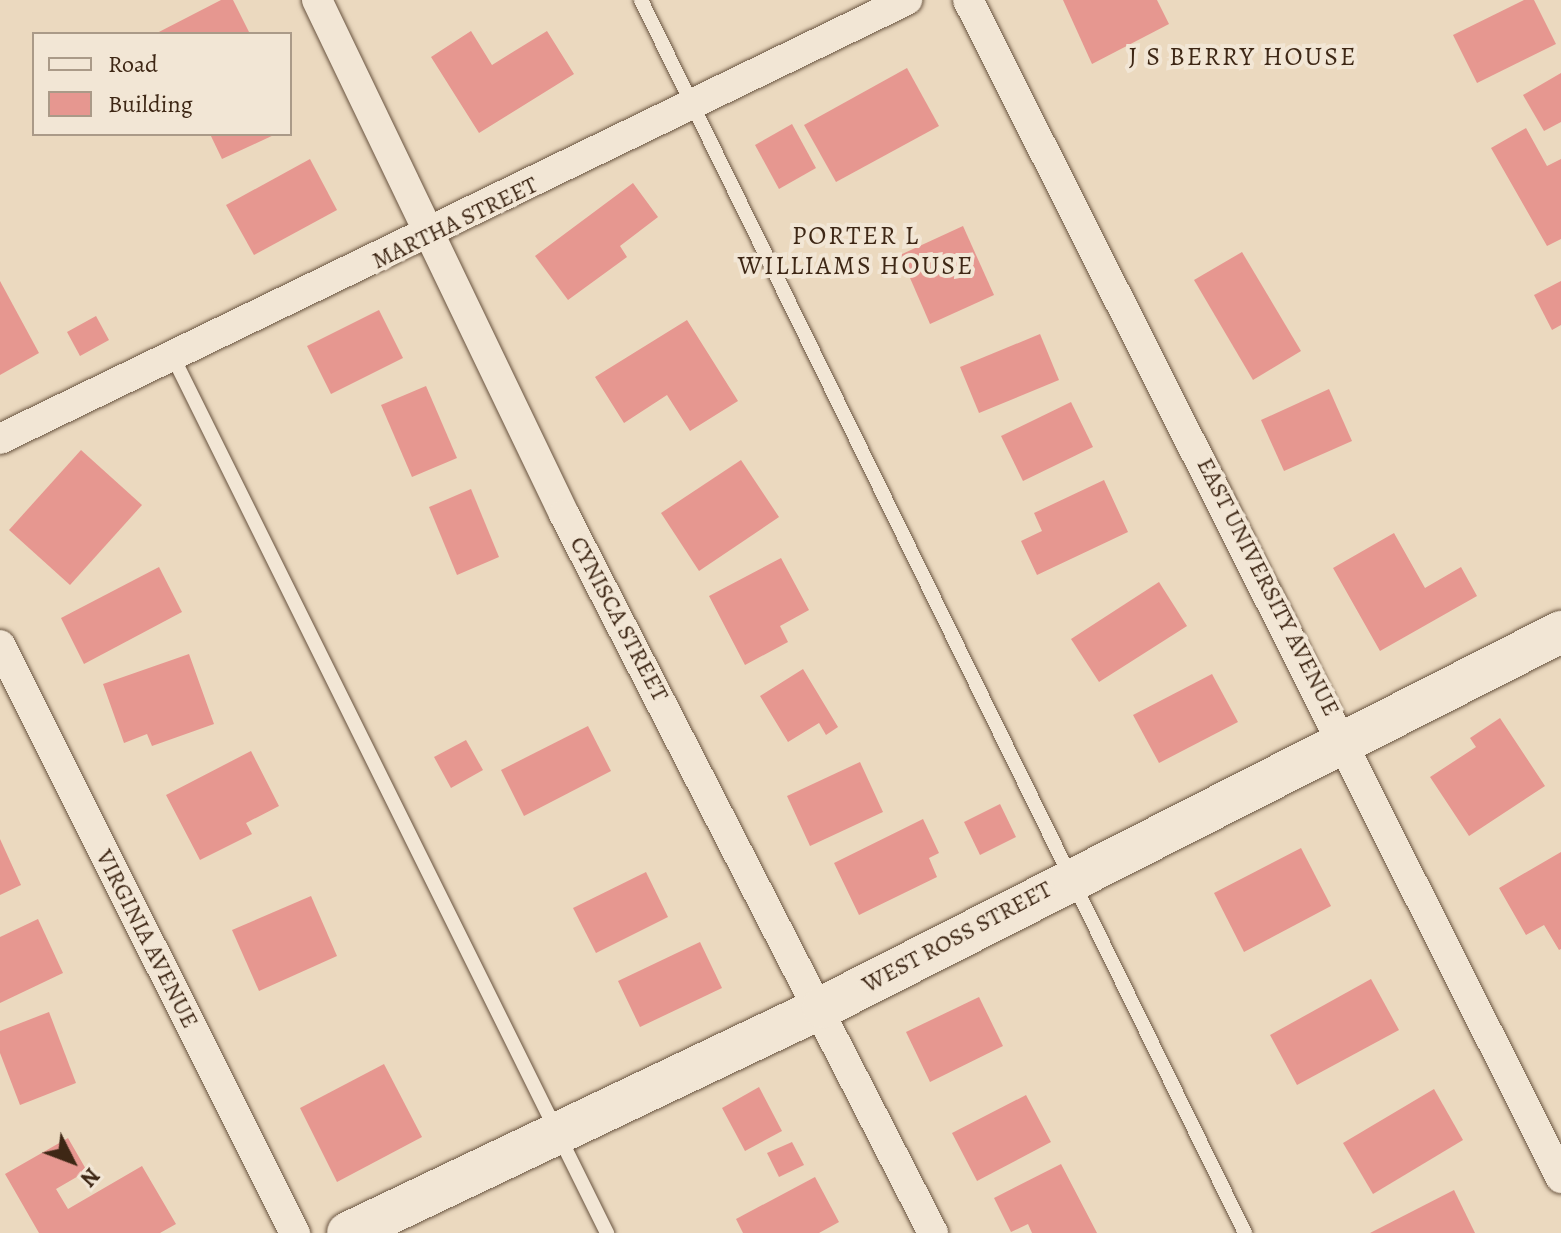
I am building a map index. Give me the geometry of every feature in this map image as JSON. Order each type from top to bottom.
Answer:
[{"type":"street","name":"CYNISCA STREET","points":[[317,0],[564,514],[823,1007],[933,1233]]},
{"type":"street","name":"MARTHA STREET","points":[[0,439],[430,236],[907,0]]},
{"type":"street","name":"EAST UNIVERSITY AVENUE","points":[[968,0],[1346,740],[1561,1178]]},
{"type":"street","name":"WEST ROSS STREET","points":[[348,1233],[823,1007],[1066,879],[1561,632]]},
{"type":"street","name":"VIRGINIA AVENUE","points":[[0,645],[295,1233]]},
{"type":"lane","points":[[641,0],[1066,879],[1245,1233]]},
{"type":"lane","points":[[173,357],[607,1233]]},
{"type":"building","points":[[221,0],[233,0],[249,32],[159,32]]},
{"type":"building","points":[[1063,0],[1157,0],[1169,24],[1092,64]]},
{"type":"building","points":[[1524,0],[1534,0],[1556,44],[1477,83],[1453,35]]},
{"type":"building","points":[[471,31],[492,65],[547,31],[574,74],[479,133],[431,57]]},
{"type":"building","points":[[907,68],[939,126],[836,182],[804,125]]},
{"type":"building","points":[[1561,73],[1561,122],[1544,131],[1523,95]]},
{"type":"building","points":[[792,124],[816,168],[779,189],[755,145]]},
{"type":"building","points":[[1526,128],[1547,166],[1561,159],[1561,239],[1547,246],[1491,148]]},
{"type":"building","points":[[211,136],[272,136],[222,159]]},
{"type":"building","points":[[310,159],[337,210],[254,255],[226,205]]},
{"type":"building","points":[[633,183],[658,217],[620,246],[627,257],[568,300],[535,256]]},
{"type":"building","points":[[963,226],[994,295],[930,324],[900,255]]},
{"type":"building","points":[[1242,252],[1301,351],[1253,380],[1194,280]]},
{"type":"building","points":[[0,281],[39,353],[0,375]]},
{"type":"building","points":[[1561,281],[1561,325],[1552,330],[1534,295]]},
{"type":"building","points":[[379,310],[403,358],[331,394],[307,346]]},
{"type":"building","points":[[96,316],[109,340],[80,356],[67,332]]},
{"type":"building","points":[[687,320],[738,401],[690,431],[667,395],[624,423],[595,377]]},
{"type":"building","points":[[1040,334],[1059,380],[979,413],[960,367]]},
{"type":"building","points":[[426,386],[457,458],[412,477],[381,405]]},
{"type":"building","points":[[1329,389],[1352,441],[1284,471],[1261,420]]},
{"type":"building","points":[[1071,402],[1093,447],[1023,481],[1001,436]]},
{"type":"building","points":[[81,450],[142,505],[70,585],[9,530]]},
{"type":"building","points":[[741,460],[779,517],[699,571],[661,513]]},
{"type":"building","points":[[1104,480],[1128,532],[1037,575],[1021,541],[1042,531],[1034,513]]},
{"type":"building","points":[[471,489],[499,557],[457,575],[429,507]]},
{"type":"building","points":[[1394,533],[1425,588],[1461,567],[1477,596],[1380,651],[1333,568]]},
{"type":"building","points":[[781,558],[809,610],[780,626],[788,642],[745,665],[709,596]]},
{"type":"building","points":[[159,567],[182,612],[84,664],[61,618]]},
{"type":"building","points":[[1159,582],[1187,626],[1099,682],[1071,639]]},
{"type":"building","points":[[189,654],[214,724],[152,746],[147,734],[124,743],[103,684]]},
{"type":"building","points":[[803,669],[838,727],[826,735],[819,723],[788,742],[760,696]]},
{"type":"building","points":[[1212,674],[1238,722],[1159,763],[1133,715]]},
{"type":"building","points":[[1500,718],[1545,786],[1469,836],[1430,777],[1476,747],[1470,738]]},
{"type":"building","points":[[588,726],[611,771],[524,816],[501,770]]},
{"type":"building","points":[[466,740],[483,770],[451,788],[434,757]]},
{"type":"building","points":[[251,751],[279,806],[246,823],[252,834],[200,860],[166,795]]},
{"type":"building","points":[[860,762],[883,812],[810,846],[787,796]]},
{"type":"building","points":[[1000,804],[1016,837],[980,855],[964,822]]},
{"type":"building","points":[[923,819],[939,853],[929,858],[937,877],[859,915],[834,863]]},
{"type":"building","points":[[0,839],[21,885],[0,895]]},
{"type":"building","points":[[1301,848],[1331,906],[1244,952],[1214,893]]},
{"type":"building","points":[[1561,852],[1559,950],[1544,925],[1526,935],[1499,888]]},
{"type":"building","points":[[646,872],[668,917],[596,953],[573,908]]},
{"type":"building","points":[[311,896],[337,956],[259,991],[232,930]]},
{"type":"building","points":[[38,919],[63,973],[0,1003],[0,937]]},
{"type":"building","points":[[700,942],[722,988],[640,1027],[618,981]]},
{"type":"building","points":[[1371,979],[1399,1030],[1297,1085],[1270,1035]]},
{"type":"building","points":[[979,997],[1003,1046],[930,1082],[906,1032]]},
{"type":"building","points":[[49,1012],[76,1083],[20,1105],[0,1053],[0,1031]]},
{"type":"building","points":[[384,1064],[422,1137],[337,1182],[300,1108]]},
{"type":"building","points":[[759,1087],[782,1131],[745,1151],[722,1108]]},
{"type":"building","points":[[1434,1089],[1463,1140],[1373,1194],[1343,1143]]},
{"type":"building","points":[[1026,1095],[1051,1142],[977,1181],[952,1133]]},
{"type":"building","points":[[68,1138],[87,1171],[56,1189],[68,1209],[142,1166],[176,1224],[160,1233],[39,1233],[5,1174]]},
{"type":"building","points":[[792,1142],[804,1165],[779,1177],[767,1153]]},
{"type":"building","points":[[1061,1164],[1097,1233],[1032,1233],[1028,1224],[1011,1232],[994,1198]]},
{"type":"building","points":[[815,1177],[839,1222],[819,1233],[743,1233],[736,1219]]},
{"type":"building","points":[[1454,1190],[1475,1233],[1370,1233]]},
{"type":"district","name":"J S BERRY HOUSE","points":[[1243,57]]},
{"type":"district","name":"PORTER L WILLIAMS HOUSE","points":[[856,251]]}]
